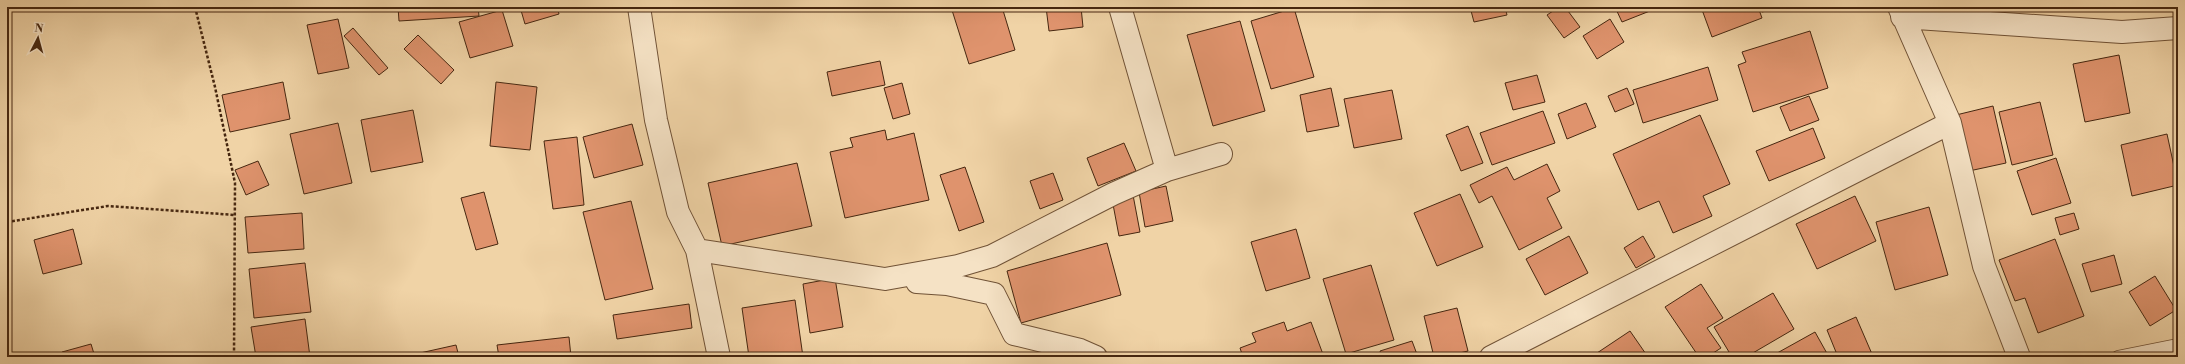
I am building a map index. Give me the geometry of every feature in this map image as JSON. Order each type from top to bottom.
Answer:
[{"type":"street","points":[[639,7],[656,120],[678,212],[697,250],[719,357]]},
{"type":"street","points":[[1120,7],[1166,170]]},
{"type":"street","points":[[2019,357],[1984,266],[1950,123],[1901,12],[2122,32],[2178,28]]},
{"type":"street","points":[[1491,357],[1950,123]]},
{"type":"street","points":[[886,279],[958,266],[992,256],[1113,194],[1166,170],[1221,154]]},
{"type":"street","points":[[697,250],[886,279],[947,284],[994,294],[1014,334],[1080,350],[1096,357]]},
{"type":"lane","points":[[2118,357],[2178,345]]},
{"type":"path","points":[[195,7],[215,87],[235,183],[234,357]]},
{"type":"path","points":[[7,222],[108,206],[235,215]]},
{"type":"building","points":[[398,7],[478,7],[479,16],[399,21]]},
{"type":"building","points":[[520,7],[557,7],[559,14],[525,24]]},
{"type":"building","points":[[951,7],[1002,7],[1015,50],[969,64]]},
{"type":"building","points":[[1046,7],[1081,7],[1083,27],[1049,31]]},
{"type":"building","points":[[1470,7],[1505,7],[1507,15],[1474,22]]},
{"type":"building","points":[[1559,7],[1565,7],[1580,27],[1564,38],[1547,15]]},
{"type":"building","points":[[1615,7],[1660,7],[1622,22]]},
{"type":"building","points":[[1701,7],[1758,7],[1762,18],[1712,37]]},
{"type":"building","points":[[1761,7],[1782,7],[1762,12]]},
{"type":"building","points":[[1294,8],[1314,77],[1271,89],[1251,21]]},
{"type":"building","points":[[502,10],[513,46],[470,58],[459,22]]},
{"type":"building","points":[[338,19],[349,68],[318,74],[307,25]]},
{"type":"building","points":[[1610,19],[1624,42],[1597,59],[1583,36]]},
{"type":"building","points":[[1240,21],[1265,111],[1213,126],[1187,35]]},
{"type":"building","points":[[353,28],[388,68],[379,75],[344,36]]},
{"type":"building","points":[[1810,31],[1828,88],[1753,112],[1738,65],[1746,62],[1742,52]]},
{"type":"building","points":[[418,35],[454,70],[441,84],[404,49]]},
{"type":"building","points":[[2119,55],[2130,113],[2085,122],[2073,64]]},
{"type":"building","points":[[880,61],[885,85],[832,96],[827,72]]},
{"type":"building","points":[[1708,67],[1718,100],[1643,123],[1633,90]]},
{"type":"building","points":[[1537,75],[1545,102],[1513,110],[1505,83]]},
{"type":"building","points":[[283,82],[290,119],[230,132],[222,95]]},
{"type":"building","points":[[496,82],[537,87],[530,150],[490,146]]},
{"type":"building","points":[[902,83],[910,114],[893,119],[884,88]]},
{"type":"building","points":[[1331,88],[1339,126],[1307,132],[1300,95]]},
{"type":"building","points":[[1627,88],[1634,104],[1615,112],[1608,96]]},
{"type":"building","points":[[1392,90],[1402,139],[1354,148],[1344,99]]},
{"type":"building","points":[[1809,96],[1819,120],[1790,131],[1780,107]]},
{"type":"building","points":[[2040,102],[2053,155],[2012,165],[1999,112]]},
{"type":"building","points":[[1586,103],[1596,127],[1567,139],[1558,114]]},
{"type":"building","points":[[1993,106],[2006,163],[1969,171],[1956,115]]},
{"type":"building","points":[[413,110],[423,162],[371,172],[361,120]]},
{"type":"building","points":[[1543,111],[1555,143],[1492,165],[1480,133]]},
{"type":"building","points":[[1700,115],[1730,184],[1703,196],[1712,216],[1673,233],[1659,201],[1638,210],[1613,154]]},
{"type":"building","points":[[338,123],[352,183],[304,194],[290,134]]},
{"type":"building","points":[[632,124],[643,165],[594,178],[583,137]]},
{"type":"building","points":[[1468,126],[1483,163],[1461,171],[1446,135]]},
{"type":"building","points":[[1813,128],[1825,158],[1769,181],[1756,151]]},
{"type":"building","points":[[885,130],[887,140],[914,133],[929,200],[845,218],[830,152],[853,147],[850,138]]},
{"type":"building","points":[[2167,134],[2178,185],[2132,196],[2121,145]]},
{"type":"building","points":[[577,137],[584,205],[553,209],[544,141]]},
{"type":"building","points":[[1124,143],[1136,171],[1098,186],[1087,158]]},
{"type":"building","points":[[2056,158],[2071,203],[2032,215],[2017,171]]},
{"type":"building","points":[[258,161],[269,185],[246,195],[235,170]]},
{"type":"building","points":[[797,163],[812,226],[722,246],[708,183]]},
{"type":"building","points":[[1547,164],[1560,191],[1547,198],[1562,228],[1519,250],[1492,196],[1479,203],[1470,185],[1507,167],[1514,180]]},
{"type":"building","points":[[965,167],[984,222],[959,231],[940,175]]},
{"type":"building","points":[[1053,173],[1063,200],[1040,209],[1030,181]]},
{"type":"building","points":[[1166,186],[1173,221],[1145,227],[1139,192]]},
{"type":"building","points":[[484,192],[498,244],[476,250],[461,198]]},
{"type":"building","points":[[1460,194],[1483,247],[1437,266],[1414,213]]},
{"type":"building","points":[[1133,195],[1140,232],[1119,236],[1112,199]]},
{"type":"building","points":[[1855,196],[1876,241],[1817,269],[1796,224]]},
{"type":"building","points":[[631,201],[653,289],[605,300],[583,212]]},
{"type":"building","points":[[1929,207],[1948,275],[1895,290],[1876,222]]},
{"type":"building","points":[[302,213],[304,249],[248,253],[245,217]]},
{"type":"building","points":[[2074,213],[2079,229],[2060,235],[2055,218]]},
{"type":"building","points":[[73,229],[82,264],[43,274],[34,240]]},
{"type":"building","points":[[1296,229],[1310,278],[1266,291],[1251,242]]},
{"type":"building","points":[[1569,236],[1588,273],[1545,295],[1526,259]]},
{"type":"building","points":[[1643,236],[1655,257],[1636,268],[1624,248]]},
{"type":"building","points":[[2055,239],[2084,316],[2038,333],[2025,298],[2015,301],[1999,260]]},
{"type":"building","points":[[1107,243],[1121,295],[1021,323],[1007,271]]},
{"type":"building","points":[[2114,255],[2122,284],[2091,292],[2082,264]]},
{"type":"building","points":[[305,263],[311,312],[254,318],[249,269]]},
{"type":"building","points":[[1371,265],[1394,340],[1346,354],[1323,279]]},
{"type":"building","points":[[2155,276],[2176,310],[2150,326],[2129,292]]},
{"type":"building","points":[[835,278],[843,327],[810,333],[803,284]]},
{"type":"building","points":[[1701,284],[1723,318],[1707,328],[1721,348],[1707,357],[1699,357],[1665,307]]},
{"type":"building","points":[[1773,293],[1794,329],[1746,357],[1732,357],[1714,327]]},
{"type":"building","points":[[795,300],[803,357],[749,357],[742,308]]},
{"type":"building","points":[[689,304],[692,328],[617,339],[613,315]]},
{"type":"building","points":[[1457,308],[1468,351],[1443,357],[1434,357],[1424,316]]},
{"type":"building","points":[[1856,317],[1872,354],[1865,357],[1838,357],[1827,330]]},
{"type":"building","points":[[305,319],[310,357],[256,357],[251,327]]},
{"type":"building","points":[[1284,322],[1287,331],[1311,322],[1324,357],[1243,357],[1240,348],[1256,342],[1252,333]]},
{"type":"building","points":[[1630,331],[1648,357],[1600,357],[1597,353]]},
{"type":"building","points":[[1815,332],[1829,357],[1770,357]]},
{"type":"building","points":[[569,337],[571,357],[499,357],[497,345]]},
{"type":"building","points":[[1412,341],[1418,357],[1382,357],[1380,351]]},
{"type":"building","points":[[91,344],[95,357],[64,357],[62,352]]},
{"type":"building","points":[[456,345],[459,357],[402,357]]},
{"type":"building","points":[[646,353],[646,357],[619,357]]}]
